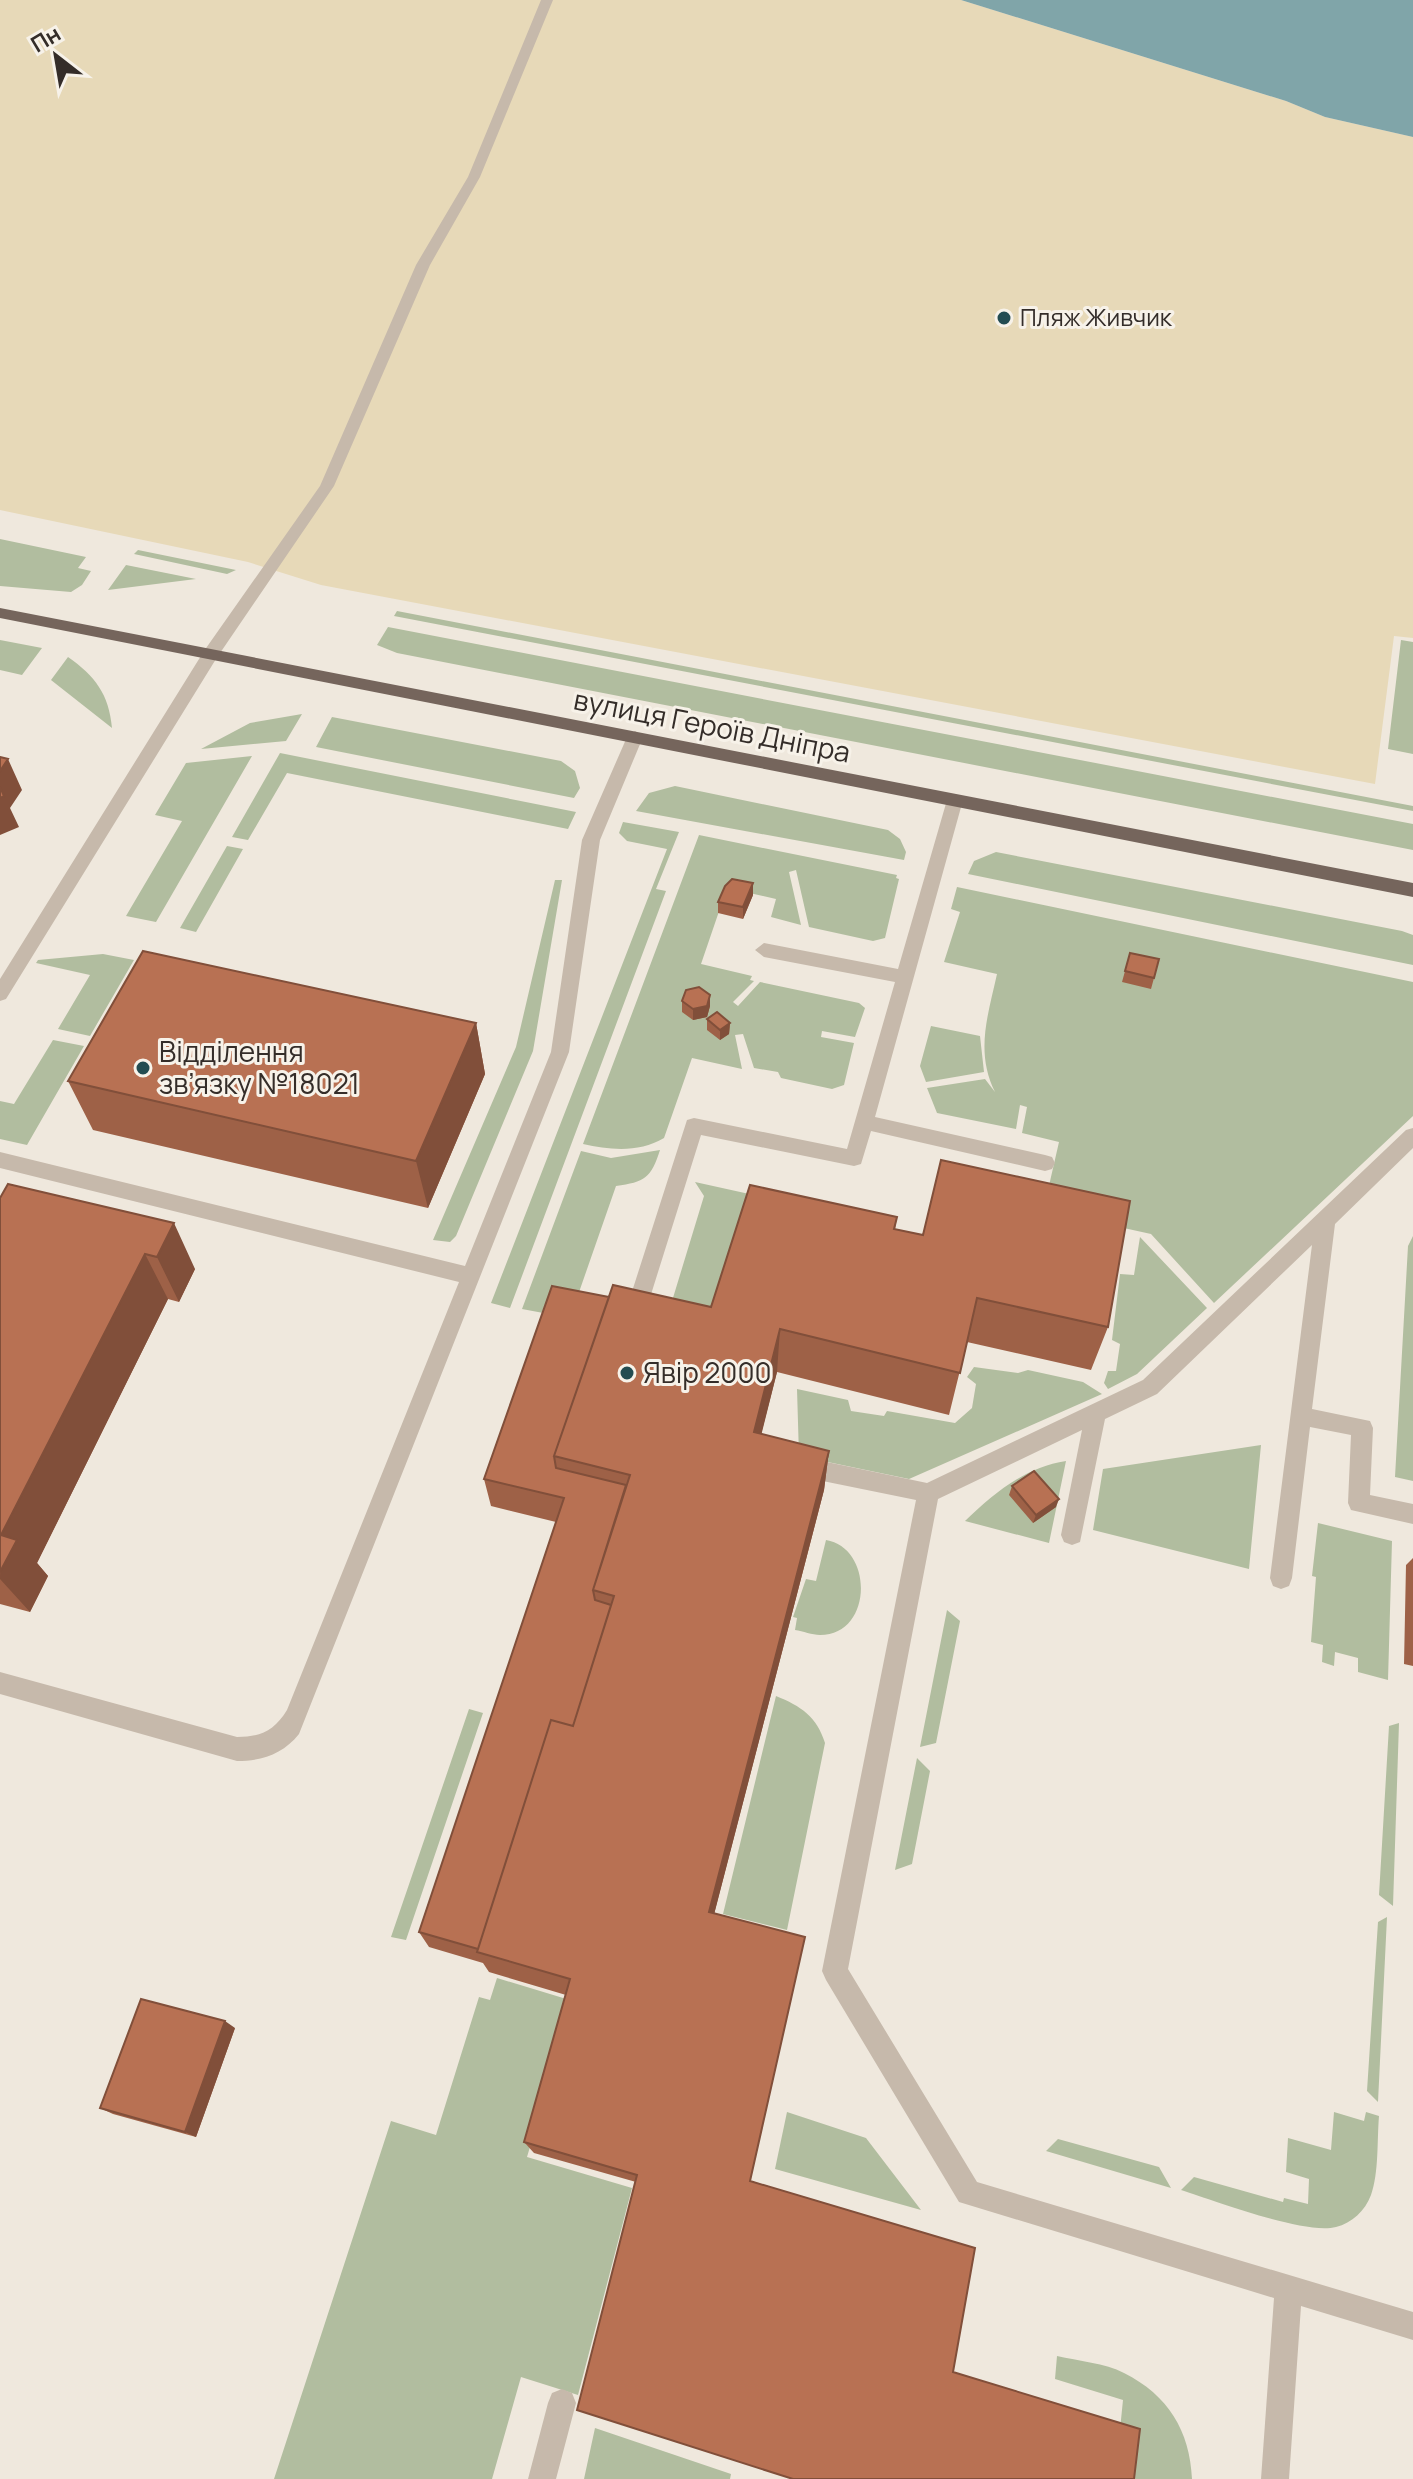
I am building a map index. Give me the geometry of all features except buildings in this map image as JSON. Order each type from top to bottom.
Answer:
[{"type":"main road","name":"вулиця Героїв Дніпра","points":[[0,613],[1413,890]]},
{"type":"street","points":[[0,994],[210,655],[327,486],[423,265],[474,177],[547,0]]},
{"type":"street","points":[[0,1683],[237,1749],[263,1747],[286,1733],[296,1718],[560,1052],[591,840],[635,737]]},
{"type":"street","points":[[638,1304],[694,1126],[854,1158],[955,800]]},
{"type":"street","points":[[764,950],[904,977]]},
{"type":"street","points":[[864,1122],[1045,1163]]},
{"type":"street","points":[[780,1462],[928,1493],[1095,1416],[1150,1387],[1413,1136]]},
{"type":"street","points":[[0,1160],[471,1276]]},
{"type":"street","points":[[1281,1578],[1325,1220]]},
{"type":"street","points":[[1072,1535],[1095,1416]]},
{"type":"street","points":[[1301,1416],[1362,1428],[1359,1503],[1413,1514]]},
{"type":"street","points":[[928,1493],[835,1971],[968,2193],[1413,2326]]},
{"type":"street","points":[[1275,2479],[1288,2289]]},
{"type":"street","points":[[542,2479],[562,2403]]},
{"type":"green space","points":[[0,539],[86,557],[78,568],[91,571],[82,585],[71,592],[0,586]]},
{"type":"green space","points":[[138,550],[236,570],[227,574],[134,554]]},
{"type":"green space","points":[[126,565],[196,579],[108,590]]},
{"type":"green space","points":[[397,611],[1413,806],[1413,811],[394,616]]},
{"type":"green space","points":[[388,627],[1413,824],[1413,850],[397,653],[377,645]]},
{"type":"green space","points":[[0,640],[42,648],[22,675],[0,670]]},
{"type":"green space","points":[[1401,640],[1413,642],[1413,754],[1388,749]]},
{"type":"green space","points":[[68,657],[86,671],[99,687],[108,705],[112,728],[51,680]]},
{"type":"green space","points":[[302,714],[286,741],[201,749],[250,723]]},
{"type":"green space","points":[[332,717],[561,761],[575,771],[580,788],[574,798],[316,747]]},
{"type":"green space","points":[[280,753],[576,812],[568,829],[287,773],[248,840],[232,837]]},
{"type":"green space","points":[[252,756],[156,922],[126,916],[182,821],[155,815],[186,763]]},
{"type":"green space","points":[[675,786],[888,830],[900,839],[906,852],[904,860],[636,811],[649,793]]},
{"type":"green space","points":[[623,822],[679,832],[656,889],[666,891],[510,1308],[491,1303],[667,849],[627,841],[619,833]]},
{"type":"green space","points":[[699,835],[897,875],[899,879],[885,938],[873,941],[809,927],[796,870],[789,872],[801,925],[771,917],[776,899],[727,888],[701,964],[752,976],[750,980],[754,981],[733,1002],[738,1006],[760,982],[859,1003],[865,1008],[855,1037],[822,1031],[821,1037],[854,1043],[844,1085],[832,1089],[781,1078],[778,1072],[754,1068],[743,1034],[735,1035],[742,1069],[692,1058],[664,1138],[645,1146],[624,1149],[583,1144]]},
{"type":"green space","points":[[227,846],[243,849],[196,932],[180,928]]},
{"type":"green space","points":[[996,852],[1402,931],[1413,935],[1413,965],[968,874],[974,861]]},
{"type":"green space","points":[[555,880],[562,880],[533,1051],[456,1236],[450,1242],[433,1240],[516,1047]]},
{"type":"green space","points":[[957,887],[1413,982],[1413,1116],[1214,1303],[1151,1234],[1083,1219],[1048,1190],[1059,1142],[1022,1133],[1027,1107],[1020,1105],[1016,1129],[937,1113],[927,1088],[985,1079],[995,1092],[984,1048],[997,974],[944,962],[960,912],[951,909]]},
{"type":"green space","points":[[103,954],[134,960],[90,1036],[58,1029],[90,975],[36,963],[38,960]]},
{"type":"green space","points":[[931,1026],[980,1036],[984,1072],[926,1082],[920,1066]]},
{"type":"green space","points":[[53,1040],[84,1046],[27,1145],[0,1139],[0,1101],[14,1104]]},
{"type":"green space","points":[[660,1150],[646,1177],[616,1186],[570,1318],[522,1309],[581,1151],[611,1158]]},
{"type":"green space","points":[[695,1182],[854,1217],[701,1343],[662,1334],[704,1196]]},
{"type":"green space","points":[[1413,1236],[1413,1481],[1395,1477],[1408,1246]]},
{"type":"green space","points":[[1140,1237],[1207,1308],[1137,1374],[1108,1389],[1104,1383],[1108,1371],[1116,1371],[1120,1344],[1112,1340],[1120,1274],[1134,1275]]},
{"type":"green space","points":[[974,1367],[1018,1373],[1028,1370],[1083,1382],[1102,1394],[909,1479],[799,1456],[797,1389],[848,1400],[851,1411],[884,1416],[887,1411],[955,1423],[972,1408],[976,1384],[967,1377]]},
{"type":"green space","points":[[1261,1445],[1249,1569],[1093,1530],[1103,1469]]},
{"type":"green space","points":[[1066,1461],[1049,1543],[965,1521],[998,1492],[1023,1476]]},
{"type":"green space","points":[[1318,1523],[1392,1541],[1388,1680],[1358,1672],[1358,1658],[1335,1652],[1334,1666],[1322,1662],[1323,1645],[1311,1642],[1316,1577],[1312,1576]]},
{"type":"green space","points":[[826,1540],[842,1546],[853,1558],[861,1590],[858,1607],[850,1621],[837,1631],[817,1635],[795,1630],[797,1618],[793,1617],[806,1579],[816,1581]]},
{"type":"green space","points":[[947,1610],[960,1621],[936,1743],[920,1747]]},
{"type":"green space","points":[[776,1696],[807,1714],[825,1743],[787,1930],[723,1914]]},
{"type":"green space","points":[[469,1709],[483,1713],[406,1940],[391,1937]]},
{"type":"green space","points":[[1399,1723],[1393,1906],[1379,1895],[1389,1726]]},
{"type":"green space","points":[[917,1758],[930,1771],[912,1864],[895,1870]]},
{"type":"green space","points":[[1387,1917],[1378,2102],[1367,2091],[1378,1922]]},
{"type":"green space","points":[[497,1978],[573,2001],[527,2157],[632,2188],[578,2395],[521,2377],[492,2479],[274,2479],[391,2121],[436,2135],[479,1997],[490,2000]]},
{"type":"green space","points":[[787,2112],[866,2138],[921,2210],[775,2169]]},
{"type":"green space","points":[[1334,2112],[1364,2121],[1366,2112],[1379,2116],[1374,2186],[1362,2211],[1347,2223],[1322,2228],[1282,2222],[1181,2190],[1194,2177],[1283,2202],[1284,2198],[1308,2204],[1309,2179],[1286,2172],[1288,2138],[1331,2150]]},
{"type":"green space","points":[[1058,2139],[1159,2167],[1171,2188],[1046,2151]]},
{"type":"green space","points":[[1057,2356],[1117,2370],[1153,2392],[1174,2416],[1181,2430],[1187,2445],[1192,2479],[1115,2479],[1123,2400],[1055,2379]]},
{"type":"green space","points":[[595,2428],[731,2474],[730,2479],[584,2479]]},
{"type":"sand","points":[[0,0],[961,0],[1286,101],[1325,117],[1413,137],[1413,638],[1394,636],[1375,784],[321,585],[248,562],[0,510]]},
{"type":"water","points":[[961,0],[1413,0],[1413,137],[1325,117],[1286,101]]},
{"type":"place","name":"Пляж Живчик","points":[[1004,318]]},
{"type":"place","name":"Відділення зв’язку №18021","points":[[143,1068]]},
{"type":"place","name":"Явір 2000","points":[[627,1373]]}]
